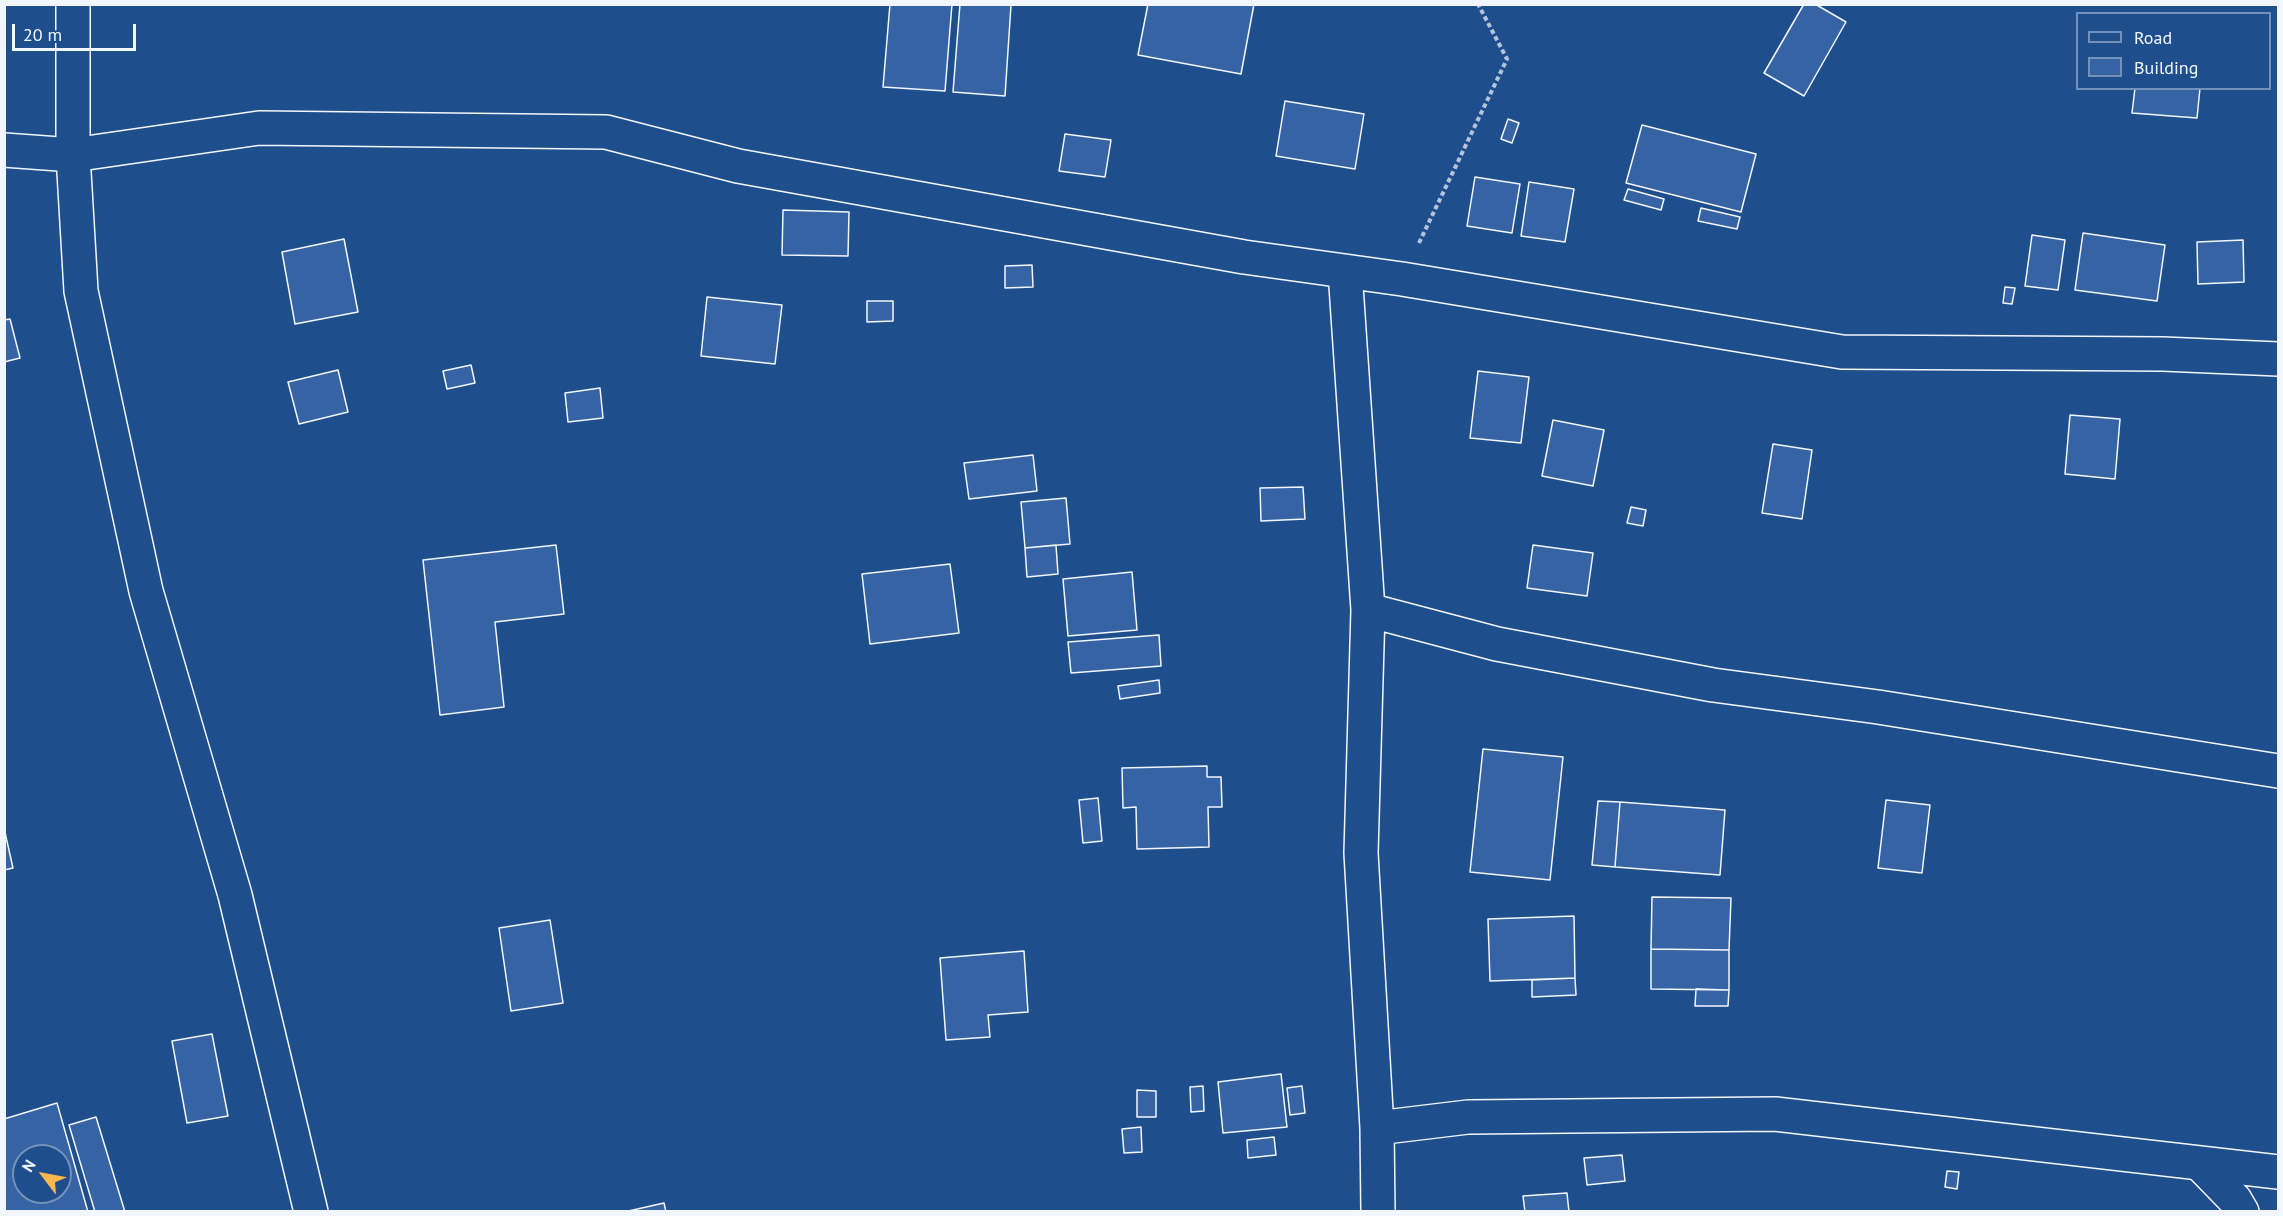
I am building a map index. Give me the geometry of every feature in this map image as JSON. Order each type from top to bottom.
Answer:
[{"type":"street","points":[[73,4],[73,155],[81,291],[146,591],[235,896],[311,1212]]},
{"type":"street","points":[[4,150],[73,155],[259,128],[606,132],[749,168],[1244,257],[1402,279],[1842,352],[2163,354],[2278,359]]},
{"type":"street","points":[[1345,271],[1368,610],[1361,853],[1377,1128],[1378,1212]]},
{"type":"street","points":[[1368,610],[1497,644],[1713,685],[1878,707],[2278,771]]},
{"type":"street","points":[[1377,1128],[1468,1118],[1775,1114],[2278,1172]]},
{"type":"street","points":[[2200,1164],[2235,1200],[2242,1212]]},
{"type":"path","points":[[1402,279],[1507,59],[1478,4]]},
{"type":"building","points":[[890,4],[952,4],[945,91],[883,87]]},
{"type":"building","points":[[960,4],[1011,5],[1005,96],[953,92]]},
{"type":"building","points":[[1148,4],[1254,4],[1241,74],[1138,55]]},
{"type":"building","points":[[1804,4],[1815,4],[1846,22],[1804,96],[1764,73]]},
{"type":"building","points":[[2135,90],[2200,90],[2197,118],[2132,113]]},
{"type":"building","points":[[1285,101],[1364,114],[1355,169],[1276,156]]},
{"type":"building","points":[[1508,119],[1519,123],[1512,143],[1501,139]]},
{"type":"building","points":[[1642,125],[1756,154],[1741,212],[1626,183]]},
{"type":"building","points":[[1065,134],[1111,140],[1105,177],[1059,171]]},
{"type":"building","points":[[1475,177],[1520,184],[1512,233],[1467,226]]},
{"type":"building","points":[[1529,182],[1574,189],[1565,242],[1521,236]]},
{"type":"building","points":[[1628,189],[1664,199],[1661,210],[1624,200]]},
{"type":"building","points":[[1701,208],[1740,217],[1737,229],[1698,221]]},
{"type":"building","points":[[783,210],[849,212],[848,256],[782,255]]},
{"type":"building","points":[[2083,233],[2165,245],[2157,301],[2075,290]]},
{"type":"building","points":[[2032,235],[2065,240],[2058,290],[2025,286]]},
{"type":"building","points":[[344,239],[358,312],[295,324],[282,252]]},
{"type":"building","points":[[2243,240],[2244,282],[2198,284],[2197,242]]},
{"type":"building","points":[[1032,265],[1033,287],[1005,288],[1005,266]]},
{"type":"building","points":[[2005,287],[2015,288],[2012,304],[2003,303]]},
{"type":"building","points":[[707,297],[782,305],[775,364],[701,356]]},
{"type":"building","points":[[867,301],[893,301],[893,321],[867,322]]},
{"type":"building","points":[[10,319],[20,358],[4,362],[4,320]]},
{"type":"building","points":[[471,365],[475,383],[447,389],[443,371]]},
{"type":"building","points":[[338,370],[348,412],[299,424],[288,382]]},
{"type":"building","points":[[1478,371],[1529,377],[1521,443],[1470,438]]},
{"type":"building","points":[[600,388],[603,418],[568,422],[565,393]]},
{"type":"building","points":[[2070,415],[2120,419],[2115,479],[2065,474]]},
{"type":"building","points":[[1553,420],[1604,430],[1593,486],[1542,476]]},
{"type":"building","points":[[1773,444],[1812,450],[1802,519],[1762,513]]},
{"type":"building","points":[[1033,455],[1037,491],[969,499],[964,463]]},
{"type":"building","points":[[1303,487],[1305,519],[1261,521],[1260,488]]},
{"type":"building","points":[[1066,498],[1070,544],[1025,548],[1021,502]]},
{"type":"building","points":[[1631,507],[1646,510],[1643,526],[1627,523]]},
{"type":"building","points":[[556,545],[564,614],[495,622],[504,707],[440,715],[423,560]]},
{"type":"building","points":[[1056,545],[1058,574],[1027,577],[1025,548]]},
{"type":"building","points":[[1533,545],[1593,553],[1587,596],[1527,588]]},
{"type":"building","points":[[950,564],[959,633],[870,644],[862,574]]},
{"type":"building","points":[[1132,572],[1137,630],[1068,636],[1063,579]]},
{"type":"building","points":[[1159,635],[1161,666],[1071,673],[1068,642]]},
{"type":"building","points":[[1159,680],[1160,693],[1120,699],[1118,686]]},
{"type":"building","points":[[1483,749],[1563,757],[1550,880],[1470,872]]},
{"type":"building","points":[[1207,766],[1207,777],[1221,777],[1222,807],[1208,807],[1209,847],[1137,849],[1136,807],[1123,808],[1122,768]]},
{"type":"building","points":[[1098,798],[1102,841],[1083,843],[1079,800]]},
{"type":"building","points":[[1886,800],[1930,805],[1922,873],[1878,868]]},
{"type":"building","points":[[1598,801],[1620,802],[1615,867],[1592,865]]},
{"type":"building","points":[[1620,802],[1725,810],[1720,875],[1615,867]]},
{"type":"building","points":[[4,828],[13,868],[4,870]]},
{"type":"building","points":[[1652,897],[1731,898],[1729,950],[1651,949]]},
{"type":"building","points":[[1574,916],[1575,978],[1490,981],[1488,919]]},
{"type":"building","points":[[550,920],[563,1003],[511,1011],[499,928]]},
{"type":"building","points":[[1651,949],[1729,950],[1729,990],[1651,989]]},
{"type":"building","points":[[1024,951],[1028,1012],[988,1015],[990,1037],[946,1040],[940,958]]},
{"type":"building","points":[[1575,978],[1576,995],[1532,997],[1532,980]]},
{"type":"building","points":[[1696,989],[1729,990],[1728,1006],[1695,1006]]},
{"type":"building","points":[[212,1034],[228,1116],[187,1123],[172,1041]]},
{"type":"building","points":[[1281,1074],[1287,1127],[1223,1133],[1218,1082]]},
{"type":"building","points":[[1203,1086],[1204,1111],[1191,1112],[1190,1087]]},
{"type":"building","points":[[1302,1086],[1305,1113],[1290,1115],[1287,1088]]},
{"type":"building","points":[[1137,1090],[1156,1091],[1156,1117],[1137,1117]]},
{"type":"building","points":[[57,1103],[69,1144],[12,1144],[12,1204],[72,1204],[72,1156],[88,1212],[4,1212],[4,1119]]},
{"type":"building","points":[[96,1117],[125,1212],[95,1212],[69,1125]]},
{"type":"building","points":[[1141,1127],[1142,1152],[1124,1153],[1122,1129]]},
{"type":"building","points":[[1274,1137],[1276,1155],[1248,1158],[1247,1140]]},
{"type":"building","points":[[1622,1155],[1625,1181],[1587,1185],[1584,1158]]},
{"type":"building","points":[[1947,1171],[1959,1172],[1957,1189],[1945,1187]]},
{"type":"building","points":[[1567,1193],[1569,1212],[1525,1212],[1523,1196]]},
{"type":"building","points":[[664,1203],[666,1212],[624,1212]]}]
